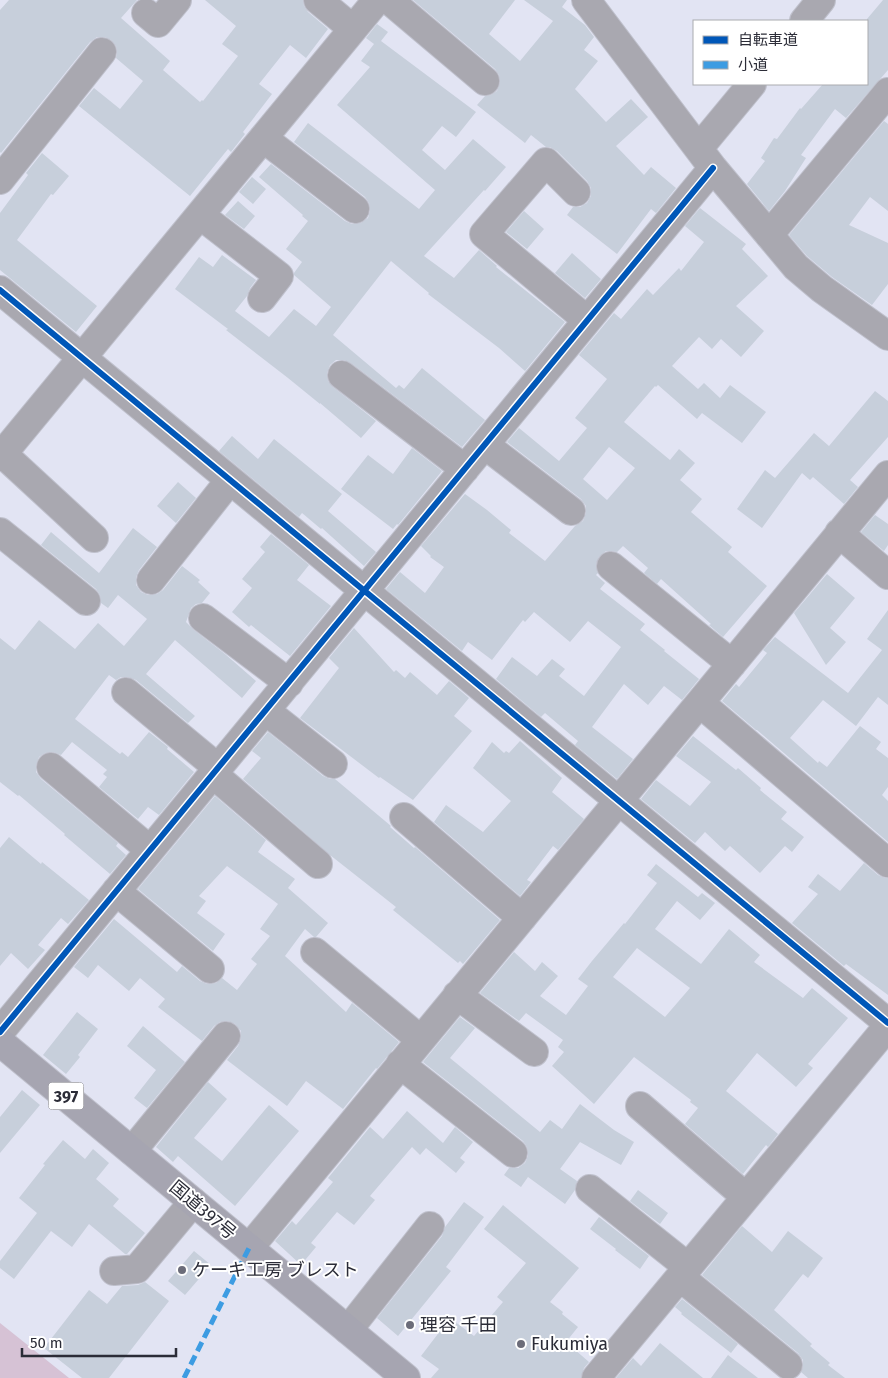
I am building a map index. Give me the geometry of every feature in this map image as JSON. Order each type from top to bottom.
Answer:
[{"type":"highway","name":"国道397号","points":[[0,1042],[406,1378]]},
{"type":"street","points":[[146,13],[158,23],[177,0]]},
{"type":"street","points":[[318,0],[353,29]]},
{"type":"street","points":[[94,538],[1,455],[377,0]]},
{"type":"street","points":[[389,0],[485,81]]},
{"type":"street","points":[[586,0],[706,158],[796,267],[888,336]]},
{"type":"street","points":[[805,20],[821,0]]},
{"type":"street","points":[[0,180],[102,52]]},
{"type":"street","points":[[0,1032],[588,320],[706,158],[751,85]]},
{"type":"street","points":[[769,235],[888,92]]},
{"type":"street","points":[[263,138],[355,209]]},
{"type":"street","points":[[576,192],[546,162],[484,234],[588,320]]},
{"type":"street","points":[[200,215],[279,276],[262,298]]},
{"type":"street","points":[[0,290],[888,1025],[596,1378]]},
{"type":"street","points":[[342,375],[465,469]]},
{"type":"street","points":[[485,445],[571,511]]},
{"type":"street","points":[[249,1248],[888,475]]},
{"type":"street","points":[[151,580],[230,480]]},
{"type":"street","points":[[0,532],[86,601]]},
{"type":"street","points":[[839,533],[888,575]]},
{"type":"street","points":[[611,566],[732,664]]},
{"type":"street","points":[[203,618],[289,683]]},
{"type":"street","points":[[126,692],[318,864]]},
{"type":"street","points":[[700,703],[888,863]]},
{"type":"street","points":[[266,711],[333,764]]},
{"type":"street","points":[[50,767],[150,850]]},
{"type":"street","points":[[404,817],[522,918]]},
{"type":"street","points":[[116,891],[210,969]]},
{"type":"street","points":[[315,952],[420,1040]]},
{"type":"street","points":[[457,996],[534,1052]]},
{"type":"street","points":[[132,1151],[226,1036]]},
{"type":"street","points":[[400,1064],[512,1153]]},
{"type":"street","points":[[640,1106],[746,1198]]},
{"type":"street","points":[[590,1188],[788,1365]]},
{"type":"street","points":[[114,1271],[137,1269],[194,1202]]},
{"type":"street","points":[[348,1330],[430,1226]]},
{"type":"shaded area","points":[[0,1323],[69,1378],[0,1378]]},
{"type":"building","points":[[9,0],[137,0],[121,18],[170,61],[163,70],[200,102],[203,101],[238,56],[222,44],[236,26],[205,0],[303,0],[308,12],[328,29],[306,58],[290,45],[259,84],[272,94],[243,132],[245,134],[231,152],[228,149],[190,196],[79,106],[94,88],[120,109],[143,81],[116,58],[116,46],[105,37],[97,37],[90,42],[0,152],[0,10]]},
{"type":"building","points":[[413,0],[515,0],[489,34],[520,61],[553,21],[524,0],[567,0],[562,7],[585,25],[594,37],[584,50],[598,61],[575,89],[606,122],[631,99],[648,117],[616,146],[644,175],[651,167],[676,188],[656,213],[651,209],[617,254],[567,215],[573,207],[580,207],[587,203],[591,196],[591,188],[587,181],[557,151],[546,147],[531,135],[525,143],[477,105],[485,96],[497,91],[500,83],[499,75],[495,69]]},
{"type":"building","points":[[883,0],[888,0],[888,70],[846,118],[835,109],[801,155],[806,158],[785,191],[769,211],[747,184],[765,161],[761,158],[774,138],[777,139],[800,108],[822,85],[868,85],[867,19]]},
{"type":"building","points":[[377,24],[388,32],[381,41],[476,112],[456,137],[442,126],[422,150],[445,170],[473,139],[506,167],[424,256],[454,278],[479,250],[496,267],[565,322],[525,371],[499,348],[428,294],[391,261],[333,335],[396,388],[399,385],[404,389],[422,368],[485,420],[462,447],[351,363],[344,360],[336,360],[330,365],[327,373],[328,381],[376,421],[361,438],[320,403],[226,330],[228,329],[175,289],[199,257],[213,267],[222,255],[256,280],[247,296],[235,311],[269,337],[294,309],[316,326],[331,307],[294,275],[302,262],[286,249],[308,221],[259,177],[271,164],[345,221],[352,224],[361,223],[368,218],[370,211],[369,203],[365,197],[294,142],[308,123],[419,209],[435,190],[337,105],[370,67],[361,61],[374,44],[366,38]]},
{"type":"building","points":[[884,121],[888,124],[888,211],[870,197],[849,225],[888,243],[888,284],[872,305],[832,277],[807,256],[789,235]]},
{"type":"building","points":[[42,153],[69,176],[53,195],[51,194],[17,240],[97,306],[76,332],[0,270],[0,213],[28,175],[26,173]]},
{"type":"building","points":[[252,177],[266,189],[253,204],[239,192]]},
{"type":"building","points":[[238,201],[255,216],[244,229],[225,215]]},
{"type":"building","points":[[700,208],[746,244],[742,249],[768,276],[736,306],[764,331],[741,357],[721,339],[712,349],[699,337],[672,366],[698,389],[704,383],[720,398],[730,385],[766,412],[742,443],[702,413],[697,419],[658,385],[655,386],[624,422],[670,460],[679,449],[695,463],[680,480],[702,499],[691,512],[732,547],[728,552],[767,586],[723,637],[661,579],[657,584],[644,573],[648,568],[623,546],[617,552],[606,551],[599,557],[596,564],[598,573],[596,575],[605,583],[600,589],[645,624],[640,630],[699,679],[682,700],[664,686],[648,705],[624,684],[592,727],[633,759],[617,779],[575,745],[578,741],[545,713],[541,717],[496,679],[512,657],[537,676],[552,659],[565,669],[559,676],[584,696],[621,647],[588,621],[570,642],[534,612],[525,622],[523,620],[492,660],[468,642],[462,651],[386,589],[400,572],[425,593],[444,567],[430,557],[421,546],[465,494],[511,530],[509,533],[545,561],[575,526],[583,521],[586,506],[581,499],[507,442],[519,428],[559,461],[587,428],[575,418],[607,379],[579,355],[614,313],[621,319],[647,289],[653,295],[679,268],[681,271],[704,242],[685,226]],"holes":[[[609,447],[635,468],[607,500],[583,479]]]},
{"type":"building","points":[[524,211],[544,229],[527,249],[506,232]]},
{"type":"building","points":[[572,253],[601,279],[585,298],[555,273]]},
{"type":"building","points":[[875,391],[888,401],[888,437],[850,480],[858,487],[844,504],[813,477],[810,480],[802,473],[762,528],[737,509],[765,470],[775,478],[814,433],[829,446]]},
{"type":"building","points":[[232,436],[258,459],[274,439],[342,494],[328,511],[376,552],[364,566],[322,528],[302,513],[299,517],[219,451]]},
{"type":"building","points":[[412,448],[442,471],[393,529],[341,489],[368,455],[393,474]]},
{"type":"building","points":[[178,482],[196,498],[176,523],[157,506]]},
{"type":"building","points":[[875,515],[888,524],[888,545],[884,551],[861,532]]},
{"type":"building","points":[[133,528],[157,547],[139,570],[136,577],[136,585],[141,592],[148,595],[157,594],[163,590],[182,566],[200,580],[198,582],[210,593],[202,603],[196,604],[191,608],[186,622],[256,681],[242,698],[175,640],[146,674],[195,716],[188,723],[136,680],[121,677],[116,680],[109,675],[75,719],[120,754],[122,752],[128,757],[149,732],[194,772],[159,815],[148,807],[138,819],[99,787],[107,777],[103,774],[107,770],[72,742],[61,755],[53,752],[45,753],[39,757],[36,772],[41,779],[118,843],[116,846],[126,855],[110,874],[19,795],[0,782],[0,638],[15,650],[39,620],[75,649],[98,623],[124,646],[147,619],[118,595],[108,608],[101,603],[100,595],[96,589],[41,545],[51,532],[99,573]]},
{"type":"building","points":[[271,534],[309,565],[297,580],[331,606],[290,656],[251,625],[249,627],[232,612],[252,588],[242,579],[265,552],[260,547]]},
{"type":"building","points":[[827,574],[855,598],[830,628],[846,642],[826,665],[794,613]]},
{"type":"building","points":[[888,610],[888,705],[878,697],[856,726],[823,700],[790,738],[818,763],[819,761],[827,767],[860,726],[881,742],[876,749],[888,758],[888,787],[882,795],[888,801],[888,842],[722,701],[736,684],[739,687],[767,653],[763,650],[775,637],[848,693],[882,650],[867,639]]},
{"type":"building","points":[[354,628],[394,672],[396,670],[405,678],[410,672],[437,695],[449,681],[469,698],[454,716],[472,731],[413,800],[379,778],[300,718],[339,668],[329,658]]},
{"type":"building","points":[[268,732],[323,776],[335,779],[500,920],[463,964],[460,961],[458,963],[393,910],[396,907],[330,855],[243,779],[261,758],[252,751]]},
{"type":"building","points":[[693,736],[736,770],[738,768],[761,788],[760,790],[787,812],[781,819],[804,837],[792,852],[785,846],[760,873],[730,846],[725,851],[705,832],[695,843],[641,799],[656,780],[690,806],[711,782],[676,756]]},
{"type":"building","points":[[520,741],[562,778],[552,792],[584,819],[558,850],[553,846],[527,880],[531,882],[520,896],[434,822],[446,805],[483,832],[511,801],[473,768],[492,742],[504,753],[506,751],[509,753]]},
{"type":"building","points":[[215,796],[266,840],[258,852],[295,879],[288,888],[328,923],[316,937],[305,929],[285,956],[346,1012],[352,1003],[399,1042],[343,1109],[306,1081],[287,1106],[227,1060],[241,1039],[241,1031],[235,1024],[228,1021],[220,1022],[214,1026],[202,1041],[158,1007],[165,999],[140,978],[129,991],[98,965],[88,978],[74,967],[114,919],[177,972],[182,966],[200,981],[207,984],[216,983],[222,978],[237,990],[257,964],[251,959],[270,936],[260,929],[278,904],[227,866],[199,896],[206,901],[197,913],[225,934],[213,951],[138,889]]},
{"type":"building","points":[[9,837],[89,900],[68,924],[61,918],[38,945],[45,950],[28,969],[11,953],[0,966],[0,848]]},
{"type":"building","points":[[864,863],[878,875],[888,878],[888,995],[846,964],[844,966],[792,923],[818,894],[808,887],[818,874],[840,891]]},
{"type":"building","points":[[656,864],[698,897],[702,893],[715,903],[700,920],[677,901],[655,929],[701,964],[729,929],[760,955],[754,962],[803,998],[812,988],[848,1018],[808,1064],[813,1068],[796,1087],[757,1053],[726,1091],[778,1134],[768,1147],[766,1145],[743,1174],[685,1124],[698,1108],[690,1102],[691,1100],[634,1057],[594,1104],[552,1066],[564,1052],[558,1047],[563,1040],[526,1013],[519,1021],[480,993],[514,952],[535,971],[542,962],[558,976],[540,996],[566,1015],[588,986],[578,979],[657,883],[647,875]],"holes":[[[637,948],[690,988],[665,1017],[613,977]]]},
{"type":"building","points":[[77,1012],[98,1029],[78,1055],[80,1057],[66,1074],[43,1055]]},
{"type":"building","points":[[460,1017],[475,1028],[450,1058],[540,1132],[550,1120],[562,1129],[580,1104],[614,1130],[634,1142],[621,1165],[580,1142],[560,1169],[577,1181],[575,1190],[565,1204],[528,1177],[521,1187],[504,1175],[509,1168],[518,1168],[525,1163],[528,1156],[527,1147],[523,1141],[423,1062]]},
{"type":"building","points":[[143,1026],[185,1062],[147,1108],[134,1098],[156,1070],[127,1046]]},
{"type":"building","points":[[208,1082],[227,1099],[194,1138],[222,1161],[269,1105],[299,1131],[235,1206],[178,1156],[173,1162],[156,1147]]},
{"type":"building","points":[[22,1090],[40,1105],[0,1153],[0,1117]]},
{"type":"building","points":[[407,1111],[443,1143],[455,1127],[473,1142],[460,1158],[465,1162],[456,1173],[426,1148],[420,1155],[412,1147],[370,1196],[375,1200],[354,1225],[337,1212],[311,1243],[316,1247],[301,1265],[275,1241],[292,1221],[296,1225],[333,1182],[328,1178],[370,1127],[383,1139]]},
{"type":"building","points":[[63,1140],[85,1159],[93,1149],[109,1163],[96,1179],[119,1199],[113,1206],[145,1233],[125,1254],[89,1224],[72,1247],[51,1231],[14,1279],[0,1268],[0,1261],[37,1213],[19,1198]]},
{"type":"building","points":[[638,1190],[668,1213],[660,1224],[630,1201]]},
{"type":"building","points":[[464,1202],[484,1217],[446,1267],[451,1271],[398,1336],[377,1318],[442,1236],[445,1227]]},
{"type":"building","points":[[503,1205],[579,1268],[550,1302],[578,1327],[566,1342],[589,1362],[584,1368],[581,1378],[431,1378],[439,1369],[421,1356],[450,1318],[474,1336],[503,1302],[497,1297],[526,1263],[484,1229]]},
{"type":"building","points":[[599,1217],[649,1256],[640,1269],[590,1229]]},
{"type":"building","points":[[742,1226],[772,1252],[788,1231],[823,1258],[808,1278],[803,1274],[774,1310],[812,1344],[810,1346],[830,1363],[828,1365],[845,1378],[808,1378],[801,1372],[803,1360],[798,1353],[702,1275]]},
{"type":"building","points":[[194,1251],[211,1265],[185,1295],[168,1281]]},
{"type":"building","points":[[145,1282],[169,1301],[109,1378],[82,1378],[44,1348],[89,1290],[107,1304],[122,1286],[138,1285]]},
{"type":"building","points":[[682,1299],[738,1344],[731,1353],[681,1314],[675,1307]]},
{"type":"building","points":[[660,1343],[703,1378],[616,1378],[633,1358],[641,1366]]},
{"type":"building","points":[[728,1355],[758,1378],[711,1378]]},
{"type":"marked path","points":[[184,1378],[249,1248]]},
{"type":"cycle path","points":[[0,1032],[713,168]]},
{"type":"cycle path","points":[[0,290],[888,1023]]},
{"type":"place","name":"ケーキ工房 ブレスト","points":[[182,1270]]},
{"type":"place","name":"理容 千田","points":[[410,1325]]},
{"type":"place","name":"Fukumiya","points":[[521,1344]]}]
